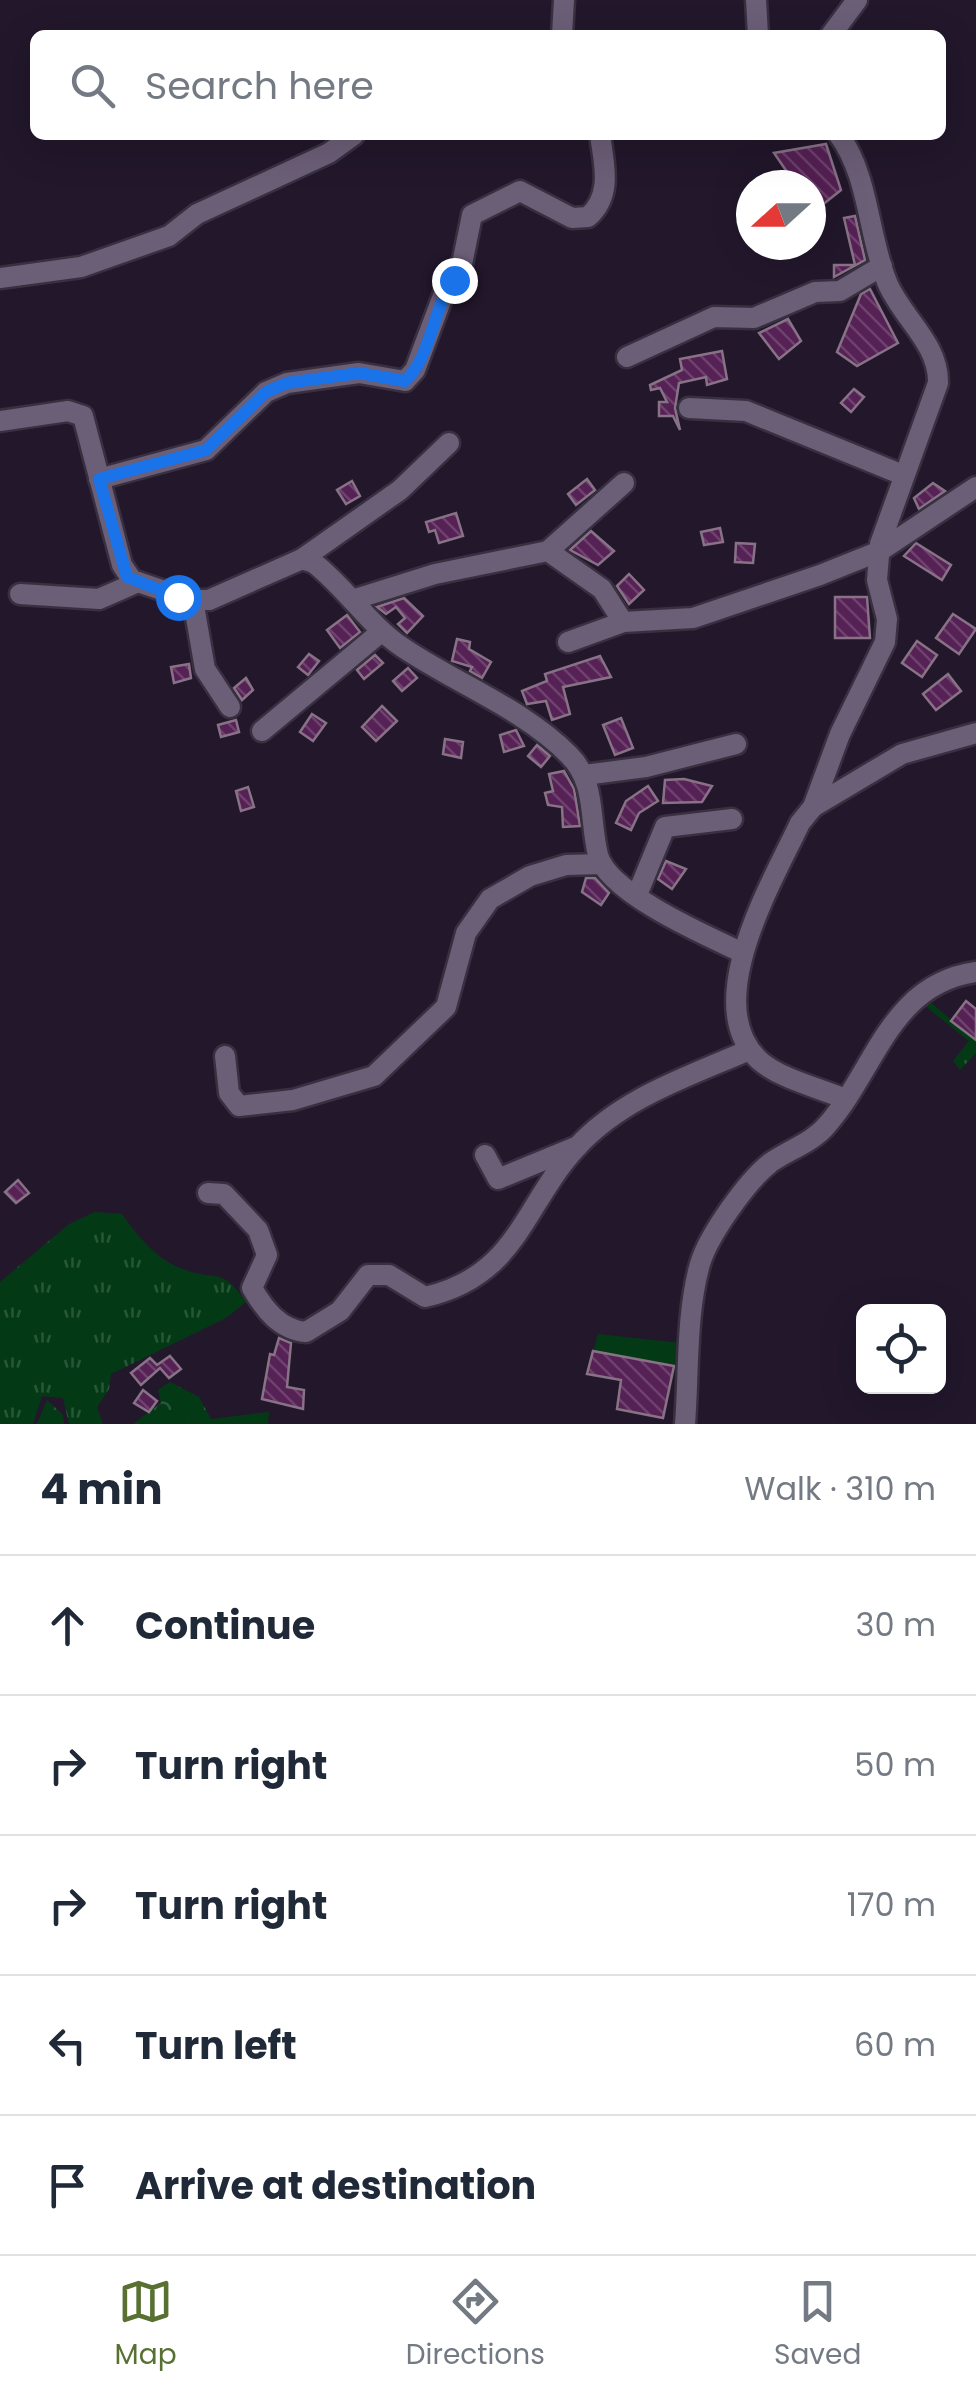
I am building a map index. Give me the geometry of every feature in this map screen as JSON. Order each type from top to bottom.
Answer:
[{"type":"street","points":[[756,0],[758,30]]},
{"type":"street","points":[[835,30],[857,0]]},
{"type":"street","points":[[562,30],[564,2]]},
{"type":"street","points":[[564,2],[572,30]]},
{"type":"street","points":[[0,278],[81,267],[169,236],[197,214],[329,153],[347,140]]},
{"type":"street","points":[[99,479],[206,450],[266,392],[287,383],[359,373],[405,381],[416,370],[444,294],[461,269],[472,215],[520,191],[576,220],[588,218],[598,207],[605,186],[600,140]]},
{"type":"street","points":[[842,140],[854,165],[892,294],[923,337],[939,369],[938,383],[880,551],[877,580],[887,619],[886,642],[840,734],[813,806],[800,824],[741,952],[737,1006],[750,1050],[764,1065],[845,1099]]},
{"type":"street","points":[[854,165],[859,140]]},
{"type":"street","points":[[627,356],[714,317],[754,318],[815,292],[840,290],[882,266]]},
{"type":"street","points":[[689,408],[746,411],[903,476]]},
{"type":"street","points":[[0,422],[77,411],[88,425],[127,577],[193,600],[222,596],[302,560],[400,490],[450,444]]},
{"type":"street","points":[[352,600],[435,574],[548,551],[624,483]]},
{"type":"street","points":[[568,642],[623,622],[694,618],[880,551],[976,487]]},
{"type":"street","points":[[548,551],[602,589],[623,622]]},
{"type":"street","points":[[302,560],[321,568],[381,632],[564,750],[584,775],[602,864],[612,878],[700,933],[741,952]]},
{"type":"street","points":[[20,594],[99,599],[138,582]]},
{"type":"street","points":[[193,600],[205,670],[230,707]]},
{"type":"street","points":[[262,731],[381,632]]},
{"type":"street","points":[[813,806],[902,754],[976,733]]},
{"type":"street","points":[[584,775],[646,767],[736,744]]},
{"type":"street","points":[[638,894],[665,827],[732,819]]},
{"type":"street","points":[[224,1056],[228,1093],[239,1106],[294,1100],[374,1076],[446,1008],[466,934],[490,899],[530,876],[566,865],[602,864]]},
{"type":"street","points":[[686,1424],[700,1262],[748,1186],[766,1166],[814,1138],[845,1099],[888,1027],[912,1001],[953,976],[976,972]]},
{"type":"street","points":[[485,1155],[498,1179],[578,1146],[653,1090],[750,1050]]},
{"type":"street","points":[[208,1193],[224,1194],[243,1209],[258,1230],[266,1254],[252,1288],[268,1312],[285,1326],[306,1332],[340,1311],[368,1275],[389,1275],[425,1297],[442,1293],[487,1267],[513,1246],[578,1146]]},
{"type":"green space","points":[[929,1001],[976,1041],[976,1053],[960,1070],[953,1061],[969,1041],[925,1006]]},
{"type":"green space","points":[[95,1212],[122,1214],[162,1258],[191,1272],[223,1279],[246,1302],[226,1318],[111,1374],[109,1389],[97,1407],[103,1424],[69,1424],[63,1398],[42,1396],[33,1424],[0,1424],[0,1282],[69,1224]]},
{"type":"green space","points":[[598,1334],[681,1343],[674,1366],[593,1351]]},
{"type":"green space","points":[[170,1382],[199,1397],[211,1419],[269,1412],[268,1424],[133,1424],[161,1403],[158,1390]]},
{"type":"green space","points":[[47,1400],[63,1415],[64,1424],[37,1424]]},
{"type":"building","points":[[826,144],[841,190],[826,202],[826,170],[786,170],[774,153]]},
{"type":"building","points":[[855,216],[865,260],[834,277],[834,265],[855,265],[844,218]]},
{"type":"building","points":[[870,289],[898,343],[857,366],[837,352],[861,294]]},
{"type":"building","points":[[788,319],[801,341],[779,359],[759,333]]},
{"type":"building","points":[[722,351],[727,379],[707,385],[706,377],[679,383],[675,408],[680,430],[673,416],[659,416],[659,402],[667,402],[660,388],[651,390],[650,385],[682,370],[680,359]]},
{"type":"building","points":[[854,389],[864,397],[851,412],[841,403]]},
{"type":"building","points":[[587,479],[595,490],[576,505],[568,494]]},
{"type":"building","points":[[352,481],[360,496],[346,504],[337,490]]},
{"type":"building","points":[[933,483],[945,491],[919,509],[914,498]]},
{"type":"building","points":[[456,513],[463,536],[439,543],[435,530],[429,532],[426,522]]},
{"type":"building","points":[[720,528],[723,542],[704,545],[701,532]]},
{"type":"building","points":[[591,531],[614,551],[598,565],[570,550]]},
{"type":"building","points":[[736,543],[755,544],[753,563],[735,562]]},
{"type":"building","points":[[916,543],[951,565],[942,580],[904,556]]},
{"type":"building","points":[[629,574],[644,590],[629,604],[617,586]]},
{"type":"building","points":[[835,597],[867,597],[870,638],[835,638]]},
{"type":"building","points":[[404,598],[423,616],[407,633],[398,624],[405,618],[396,607],[386,614],[377,607]]},
{"type":"building","points":[[953,614],[976,629],[959,654],[936,638]]},
{"type":"building","points":[[347,615],[360,632],[340,648],[327,630]]},
{"type":"building","points":[[457,639],[470,642],[469,649],[491,662],[482,678],[470,671],[472,667],[452,661]]},
{"type":"building","points":[[917,641],[937,655],[922,677],[902,663]]},
{"type":"building","points":[[309,654],[319,661],[308,675],[298,667]]},
{"type":"building","points":[[375,655],[383,663],[364,679],[357,670]]},
{"type":"building","points":[[600,656],[611,677],[563,687],[570,714],[552,720],[546,701],[527,704],[522,691],[547,681],[545,674]]},
{"type":"building","points":[[189,664],[191,678],[174,683],[171,667]]},
{"type":"building","points":[[408,668],[417,678],[402,691],[393,681]]},
{"type":"building","points":[[948,674],[961,691],[936,710],[923,694]]},
{"type":"building","points":[[246,678],[253,690],[242,700],[234,688]]},
{"type":"building","points":[[382,706],[397,721],[376,741],[362,727]]},
{"type":"building","points":[[312,714],[326,723],[313,741],[300,732]]},
{"type":"building","points":[[621,718],[633,748],[615,755],[603,725]]},
{"type":"building","points":[[236,720],[239,732],[221,737],[218,725]]},
{"type":"building","points":[[516,730],[524,746],[504,752],[500,735]]},
{"type":"building","points":[[445,739],[463,742],[461,758],[443,754]]},
{"type":"building","points":[[537,745],[550,756],[541,767],[528,756]]},
{"type":"building","points":[[564,771],[574,789],[580,826],[563,827],[562,807],[548,805],[545,793],[553,791],[549,774]]},
{"type":"building","points":[[684,779],[712,786],[702,802],[663,803],[665,780]]},
{"type":"building","points":[[648,786],[658,801],[639,813],[631,830],[616,823],[626,801]]},
{"type":"building","points":[[248,787],[254,807],[241,811],[236,791]]},
{"type":"building","points":[[666,861],[686,869],[672,889],[658,879]]},
{"type":"building","points":[[586,878],[595,878],[609,893],[601,905],[582,892]]},
{"type":"building","points":[[966,1001],[976,1009],[976,1040],[951,1021]]},
{"type":"building","points":[[18,1180],[29,1193],[16,1203],[5,1192]]},
{"type":"building","points":[[279,1338],[291,1343],[287,1387],[304,1390],[303,1409],[262,1399],[270,1354],[274,1355]]},
{"type":"building","points":[[593,1351],[674,1366],[663,1418],[617,1409],[621,1380],[587,1374]]},
{"type":"building","points":[[170,1356],[181,1369],[169,1378],[160,1368],[141,1385],[131,1373],[150,1358],[157,1365]]},
{"type":"building","points":[[143,1390],[157,1401],[149,1412],[134,1403]]},
{"type":"route","points":[[178,597],[127,577],[99,479],[206,450],[274,387],[359,373],[405,381],[416,370],[444,294],[454,280]]}]
